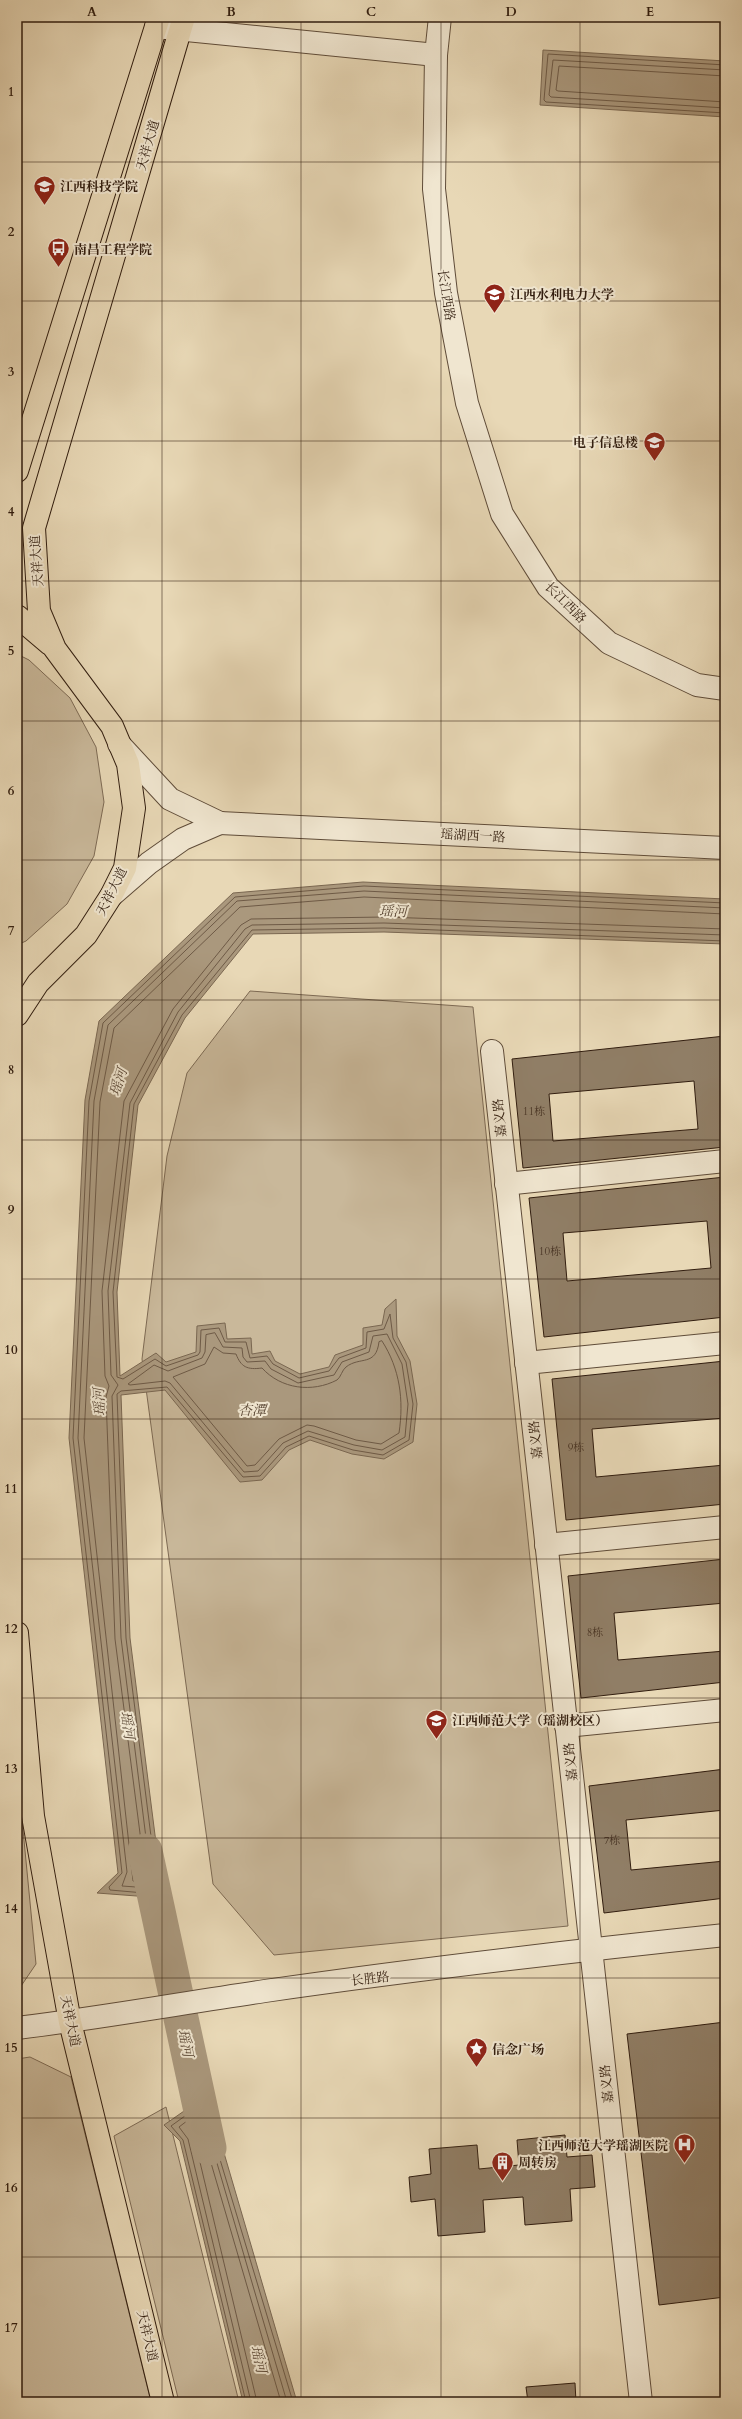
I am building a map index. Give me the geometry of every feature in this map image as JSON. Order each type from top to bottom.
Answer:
[{"type":"main road","name":"天祥大道","points":[[17,472],[158,22]]},
{"type":"main road","name":"天祥大道","points":[[17,1015],[38,983],[86,935],[111,896],[125,868],[134,808],[128,764],[112,726],[55,649],[39,611],[34,528],[182,23]]},
{"type":"main road","points":[[17,616],[55,649]]},
{"type":"main road","points":[[17,988],[38,983]]},
{"type":"main road","name":"天祥大道","points":[[17,1633],[33,1816],[70,2022],[163,2402]]},
{"type":"street","name":"长江西路","points":[[440,17],[436,55],[434,190],[446,294],[467,403],[502,514],[548,587],[609,643],[697,685],[725,689]]},
{"type":"street","points":[[158,22],[182,23],[436,55]]},
{"type":"street","points":[[119,743],[170,799],[220,823]]},
{"type":"street","points":[[111,896],[149,863],[183,839],[220,823]]},
{"type":"street","name":"瑶湖西一路","points":[[220,823],[725,848]]},
{"type":"street","name":"嘉义路","points":[[492,1051],[641,2402]]},
{"type":"street","points":[[506,1184],[725,1161]]},
{"type":"street","points":[[526,1363],[725,1343]]},
{"type":"street","points":[[546,1545],[725,1527]]},
{"type":"street","points":[[566,1726],[725,1710]]},
{"type":"street","name":"长胜路","points":[[17,2028],[70,2022],[266,1991],[591,1949],[725,1935]]},
{"type":"shaded area","points":[[17,654],[29,660],[70,698],[96,747],[104,802],[94,856],[67,904],[26,941],[17,945]]},
{"type":"shaded area","points":[[250,991],[473,1007],[568,1926],[274,1955],[213,1884],[142,1359],[167,1156],[187,1073]]},
{"type":"shaded area","points":[[17,1768],[36,1964],[17,1992]]},
{"type":"shaded area","points":[[30,2057],[71,2077],[151,2402],[17,2402],[17,2059]]},
{"type":"shaded area","points":[[166,2107],[239,2402],[179,2402],[114,2136]]},
{"type":"water","points":[[543,50],[725,61],[725,117],[540,105]]},
{"type":"water","name":"杏潭","points":[[363,882],[725,899],[725,944],[384,932],[253,934],[185,1018],[138,1105],[117,1292],[120,1376],[156,1353],[166,1362],[196,1352],[197,1326],[225,1323],[227,1339],[251,1338],[252,1354],[270,1351],[275,1361],[300,1374],[329,1367],[335,1355],[363,1345],[363,1328],[382,1325],[385,1309],[396,1299],[397,1336],[410,1361],[417,1404],[413,1442],[384,1459],[352,1454],[310,1440],[289,1450],[262,1480],[240,1482],[165,1390],[121,1395],[130,1638],[163,1898],[97,1893],[118,1873],[69,1438],[85,1100],[99,1021],[233,893]]},
{"type":"water","points":[[207,2095],[297,2402],[243,2402],[180,2141],[164,2125]]},
{"type":"building","points":[[725,1036],[725,1147],[523,1168],[512,1059]],"holes":[[[694,1081],[698,1129],[553,1141],[549,1094]]]},
{"type":"building","points":[[725,1177],[725,1317],[544,1337],[529,1198]],"holes":[[[707,1221],[711,1268],[567,1281],[563,1233]]]},
{"type":"building","points":[[725,1361],[725,1418],[592,1429],[596,1477],[725,1465],[725,1504],[566,1520],[552,1379]]},
{"type":"building","points":[[725,1559],[725,1603],[614,1613],[618,1660],[725,1651],[725,1682],[581,1698],[568,1576]]},
{"type":"building","points":[[725,1769],[725,1810],[626,1820],[631,1870],[725,1861],[725,1898],[604,1913],[589,1786]]},
{"type":"building","name":"江西师范大学瑶湖医院","points":[[725,2022],[725,2297],[659,2305],[627,2034]]},
{"type":"building","name":"周转房","points":[[565,2135],[567,2157],[592,2155],[595,2187],[570,2189],[572,2221],[525,2225],[523,2197],[483,2200],[485,2232],[438,2236],[435,2199],[411,2202],[409,2177],[431,2174],[429,2149],[477,2145],[479,2169],[519,2165],[517,2140]]},
{"type":"building","points":[[575,2383],[576,2402],[528,2402],[526,2387]]},
{"type":"waterway","name":"瑶河","points":[[145,1851],[209,2148]]},
{"type":"place","name":"江西科技学院","points":[[45,206]]},
{"type":"place","name":"南昌工程学院","points":[[59,268]]},
{"type":"place","name":"江西水利电力大学","points":[[495,314]]},
{"type":"place","name":"电子信息楼","points":[[654,462]]},
{"type":"place","name":"江西师范大学（瑶湖校区）","points":[[436,1740]]},
{"type":"place","name":"信念广场","points":[[477,2068]]},
{"type":"place","name":"江西师范大学瑶湖医院","points":[[684,2164]]},
{"type":"place","name":"周转房","points":[[502,2182]]}]
